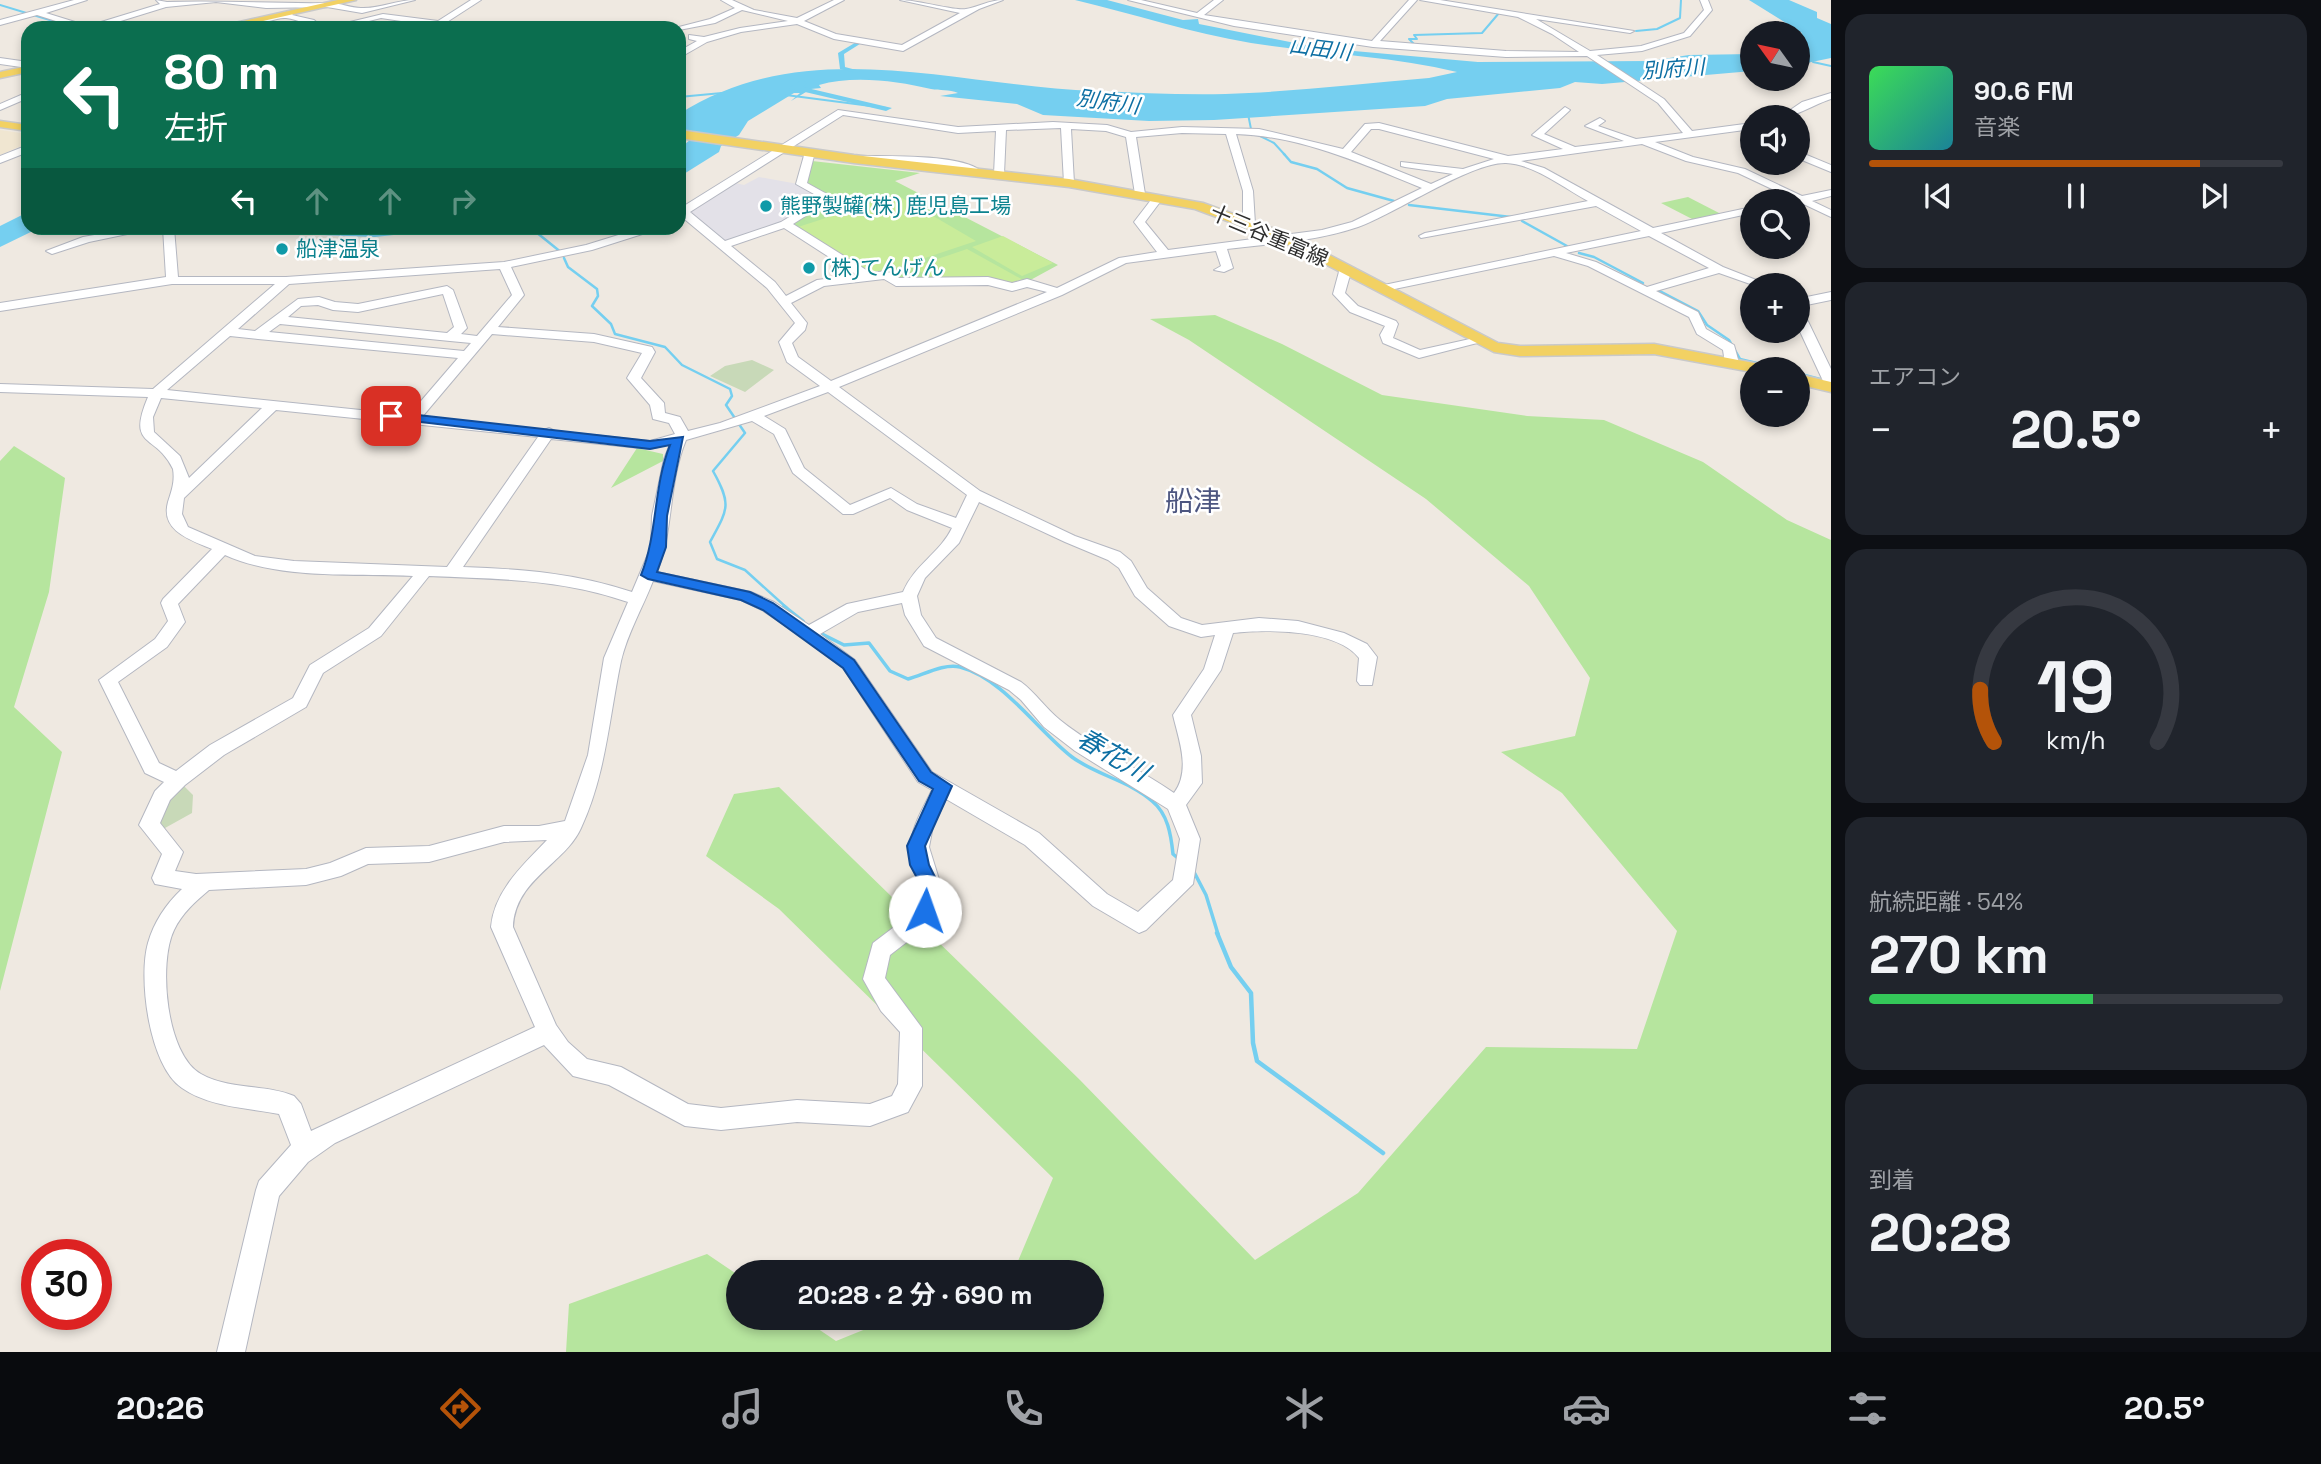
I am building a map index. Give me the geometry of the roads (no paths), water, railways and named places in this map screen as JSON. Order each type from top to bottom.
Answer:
[{"type":"main road","points":[[256,21],[351,0]]},
{"type":"main road","points":[[0,75],[21,69]]},
{"type":"main road","points":[[0,124],[21,127]]},
{"type":"main road","name":"十三谷重富線","points":[[686,135],[854,159],[1069,183],[1198,206],[1286,238],[1479,341],[1520,351],[1654,349],[1740,365]]},
{"type":"main road","points":[[1810,381],[1831,385]]},
{"type":"street","points":[[0,23],[83,0]]},
{"type":"street","points":[[109,21],[162,3],[215,0],[266,6],[327,5],[358,11],[397,9]]},
{"type":"street","points":[[358,21],[383,16],[411,0]]},
{"type":"street","points":[[725,0],[741,8],[796,22],[834,36],[904,48],[968,12],[999,0]]},
{"type":"street","points":[[686,52],[704,40],[740,30],[796,22],[840,0]]},
{"type":"street","points":[[904,0],[968,12]]},
{"type":"street","points":[[1132,0],[1198,16],[1373,44],[1497,53],[1591,56],[1648,48],[1687,37],[1702,26],[1708,10],[1704,0]]},
{"type":"street","points":[[1198,16],[1219,0]]},
{"type":"street","points":[[1373,44],[1413,0]]},
{"type":"street","points":[[1424,0],[1521,10],[1630,31]]},
{"type":"street","points":[[443,21],[472,1]]},
{"type":"street","points":[[686,23],[741,8]]},
{"type":"street","points":[[358,21],[370,10]]},
{"type":"street","points":[[1521,10],[1661,101],[1690,135]]},
{"type":"street","points":[[33,14],[60,21]]},
{"type":"street","points":[[269,21],[288,15],[308,21]]},
{"type":"street","points":[[383,16],[407,21]]},
{"type":"street","points":[[686,31],[704,40]]},
{"type":"street","points":[[0,61],[21,66]]},
{"type":"street","points":[[1803,105],[1831,96]]},
{"type":"street","points":[[0,107],[21,98]]},
{"type":"street","points":[[1565,110],[1537,135],[1573,150]]},
{"type":"street","points":[[686,210],[779,148],[841,112],[891,118],[940,129],[1001,130],[1066,126],[1107,128],[1131,135],[1182,130],[1230,130],[1273,134],[1345,153],[1431,188]]},
{"type":"street","points":[[1600,121],[1590,126],[1690,159],[1741,171],[1776,189]]},
{"type":"street","points":[[1066,126],[1069,183]]},
{"type":"street","points":[[1345,153],[1368,126],[1396,128],[1510,159],[1540,170],[1719,270],[1740,277]]},
{"type":"street","points":[[0,388],[156,393],[550,432],[650,445],[679,440],[725,426],[828,387],[1058,292],[1123,260],[1323,233],[1356,224],[1464,172],[1510,159],[1740,128]]},
{"type":"street","points":[[999,174],[1001,130]]},
{"type":"street","points":[[1230,130],[1248,191],[1249,224]]},
{"type":"street","points":[[1131,135],[1140,194]]},
{"type":"street","points":[[1440,153],[1443,141]]},
{"type":"street","points":[[0,160],[21,151]]},
{"type":"street","points":[[723,245],[785,224],[829,198],[801,184],[810,152]]},
{"type":"street","points":[[1810,158],[1831,154]]},
{"type":"street","points":[[1810,159],[1831,169]]},
{"type":"street","points":[[1405,164],[1464,172]]},
{"type":"street","points":[[1810,197],[1831,193]]},
{"type":"street","points":[[1158,198],[1139,222],[1165,254]]},
{"type":"street","points":[[1424,236],[1599,202]]},
{"type":"street","points":[[1810,205],[1831,214]]},
{"type":"street","points":[[1384,289],[1558,254],[1740,213]]},
{"type":"street","points":[[686,217],[771,285],[785,301],[801,323],[801,327],[785,342],[792,359],[975,494],[1070,539],[1114,556],[1125,565],[1141,592],[1175,622],[1200,631],[1259,624],[1285,626],[1338,637],[1360,648],[1368,657],[1366,681]]},
{"type":"street","points":[[785,224],[867,276]]},
{"type":"street","points":[[52,251],[87,239],[110,235]]},
{"type":"street","points":[[169,235],[172,280]]},
{"type":"street","points":[[0,307],[172,280],[286,281],[504,265],[588,248],[629,235]]},
{"type":"street","points":[[1220,247],[1227,268],[1220,270]]},
{"type":"street","points":[[1558,254],[1592,264],[1694,315],[1700,331],[1729,348],[1732,363]]},
{"type":"street","points":[[414,418],[518,295],[503,270],[504,265]]},
{"type":"street","points":[[1346,268],[1339,294],[1354,309],[1392,324],[1386,335],[1387,340],[1399,348],[1419,354],[1479,341]]},
{"type":"street","points":[[1645,291],[1719,270]]},
{"type":"street","points":[[785,301],[821,283],[886,275],[897,282],[988,281],[1013,287],[1027,284],[1058,292]]},
{"type":"street","points":[[286,281],[156,393],[146,417],[147,433],[179,465],[182,478],[173,511],[176,523],[184,530],[252,561],[279,565],[537,575],[591,584],[636,599]]},
{"type":"street","points":[[258,335],[298,303],[319,301],[332,306],[358,308],[447,290],[461,328],[450,337]]},
{"type":"street","points":[[1810,300],[1831,296]]},
{"type":"street","points":[[395,301],[403,332]]},
{"type":"street","points":[[0,323],[16,305]]},
{"type":"street","points":[[279,320],[450,337],[486,335],[594,338],[649,352],[634,378],[643,385],[648,398],[657,403],[658,416],[675,420],[682,434],[671,459],[662,504],[659,547],[613,658],[597,755],[572,827],[522,881],[503,911],[502,927],[548,1032],[581,1068],[613,1075],[685,1115],[721,1119],[797,1111],[870,1115],[892,1110],[900,1104],[909,1086],[911,1028],[889,1004],[874,979],[881,950],[910,930],[925,911],[932,889],[920,865],[916,846],[943,786]]},
{"type":"street","points":[[228,332],[469,355]]},
{"type":"street","points":[[388,348],[403,332]]},
{"type":"street","points":[[1810,339],[1831,385]]},
{"type":"street","points":[[0,398],[29,387]]},
{"type":"street","points":[[177,497],[274,404]]},
{"type":"street","points":[[750,416],[780,432],[798,470],[848,511],[891,492],[912,507],[962,526]]},
{"type":"street","points":[[451,573],[550,432]]},
{"type":"street","points":[[648,575],[764,596],[849,664],[925,777],[1032,839],[1100,900],[1139,924],[1183,884],[1190,839],[1175,804],[1071,738],[1050,722],[1027,695],[1015,686],[930,642],[913,615],[909,596],[918,576],[954,540],[975,494]]},
{"type":"street","points":[[178,780],[152,768],[108,680],[171,634],[177,622],[169,603],[222,548]]},
{"type":"street","points":[[425,571],[375,632],[316,669],[300,702],[217,750],[162,796],[149,825],[173,852],[162,878],[204,882],[306,877],[334,870],[366,856],[429,854],[504,834],[539,834],[572,827]]},
{"type":"street","points":[[808,633],[853,608],[909,596]]},
{"type":"street","points":[[1175,804],[1192,783],[1192,756],[1182,715],[1212,670],[1226,628]]},
{"type":"street","points":[[204,882],[180,900],[157,942],[155,989],[165,1040],[183,1076],[216,1091],[286,1104],[293,1112],[304,1151]]},
{"type":"street","points":[[231,1352],[268,1190],[304,1151],[350,1124],[548,1032]]},
{"type":"water","name":"山田川","points":[[1075,0],[1107,0],[1183,20],[1198,19],[1199,24],[1320,48],[1478,62],[1650,61],[1689,55],[1740,54],[1740,72],[1602,84],[1575,82],[1560,88],[1447,99],[1425,106],[1214,120],[1149,121],[1043,115],[1017,104],[940,96],[958,93],[951,91],[890,82],[846,80],[819,85],[821,88],[811,89],[791,101],[800,93],[794,93],[748,121],[739,135],[721,146],[719,152],[686,173],[686,143],[690,140],[686,140],[686,110],[728,89],[779,75],[830,69],[882,70],[1095,91],[1211,94],[1272,92],[1429,78],[1457,72],[1407,62],[1229,39]]},
{"type":"water","points":[[1749,0],[1789,0],[1817,12],[1817,18],[1831,24],[1831,58],[1810,62],[1810,21],[1783,21]]},
{"type":"water","points":[[21,216],[21,235],[25,235],[0,247],[0,226]]},
{"type":"water","points":[[319,235],[394,235],[375,237]]},
{"type":"waterway","points":[[1636,31],[1657,29],[1680,18],[1681,0]]},
{"type":"waterway","points":[[0,5],[53,21]]},
{"type":"waterway","points":[[1415,45],[1409,39],[1417,39],[1414,35],[1482,33],[1499,13]]},
{"type":"waterway","points":[[857,71],[842,68],[841,53],[860,42]]},
{"type":"waterway","points":[[1813,62],[1831,66]]},
{"type":"waterway","name":"別府川","points":[[802,83],[793,88],[886,108]]},
{"type":"waterway","points":[[686,96],[722,93]]},
{"type":"waterway","name":"別府川","points":[[786,95],[886,108]]},
{"type":"waterway","points":[[1248,114],[1251,129]]},
{"type":"waterway","points":[[1256,134],[1274,143],[1285,155]]},
{"type":"waterway","points":[[1284,154],[1291,162],[1317,169],[1347,188],[1394,201]]},
{"type":"waterway","points":[[1409,205],[1511,217]]},
{"type":"waterway","points":[[1522,221],[1567,246]]},
{"type":"waterway","name":"春花川","points":[[540,235],[562,253]]},
{"type":"waterway","points":[[1579,253],[1594,257],[1643,283]]},
{"type":"waterway","name":"春花川","points":[[564,258],[568,267],[597,289],[598,296],[592,306],[611,324],[615,334],[665,347],[682,365],[730,389],[732,396],[726,405],[745,433],[713,471],[723,492],[725,507],[721,522],[710,542],[717,559],[745,570],[787,608]]},
{"type":"waterway","points":[[1656,289],[1698,311],[1707,325],[1729,340],[1740,359]]},
{"type":"waterway","points":[[1810,376],[1824,380]]},
{"type":"waterway","name":"春花川","points":[[784,606],[803,621]]},
{"type":"waterway","name":"春花川","points":[[822,634],[844,645],[869,643],[890,671],[908,679],[954,666],[976,673],[991,682],[1072,757],[1134,788],[1152,801],[1165,818],[1173,854],[1180,860]]},
{"type":"waterway","name":"春花川","points":[[1194,872],[1206,895],[1218,934]]},
{"type":"waterway","name":"春花川","points":[[1217,933],[1231,967],[1251,993],[1253,1043],[1257,1061],[1383,1153]]},
{"type":"place","name":"熊野製罐(株) 鹿児島工場","points":[[766,206]]},
{"type":"place","name":"船津温泉","points":[[282,249]]},
{"type":"place","name":"(株)てんげん","points":[[809,268]]},
{"type":"district","name":"船津","points":[[1193,501]]}]
